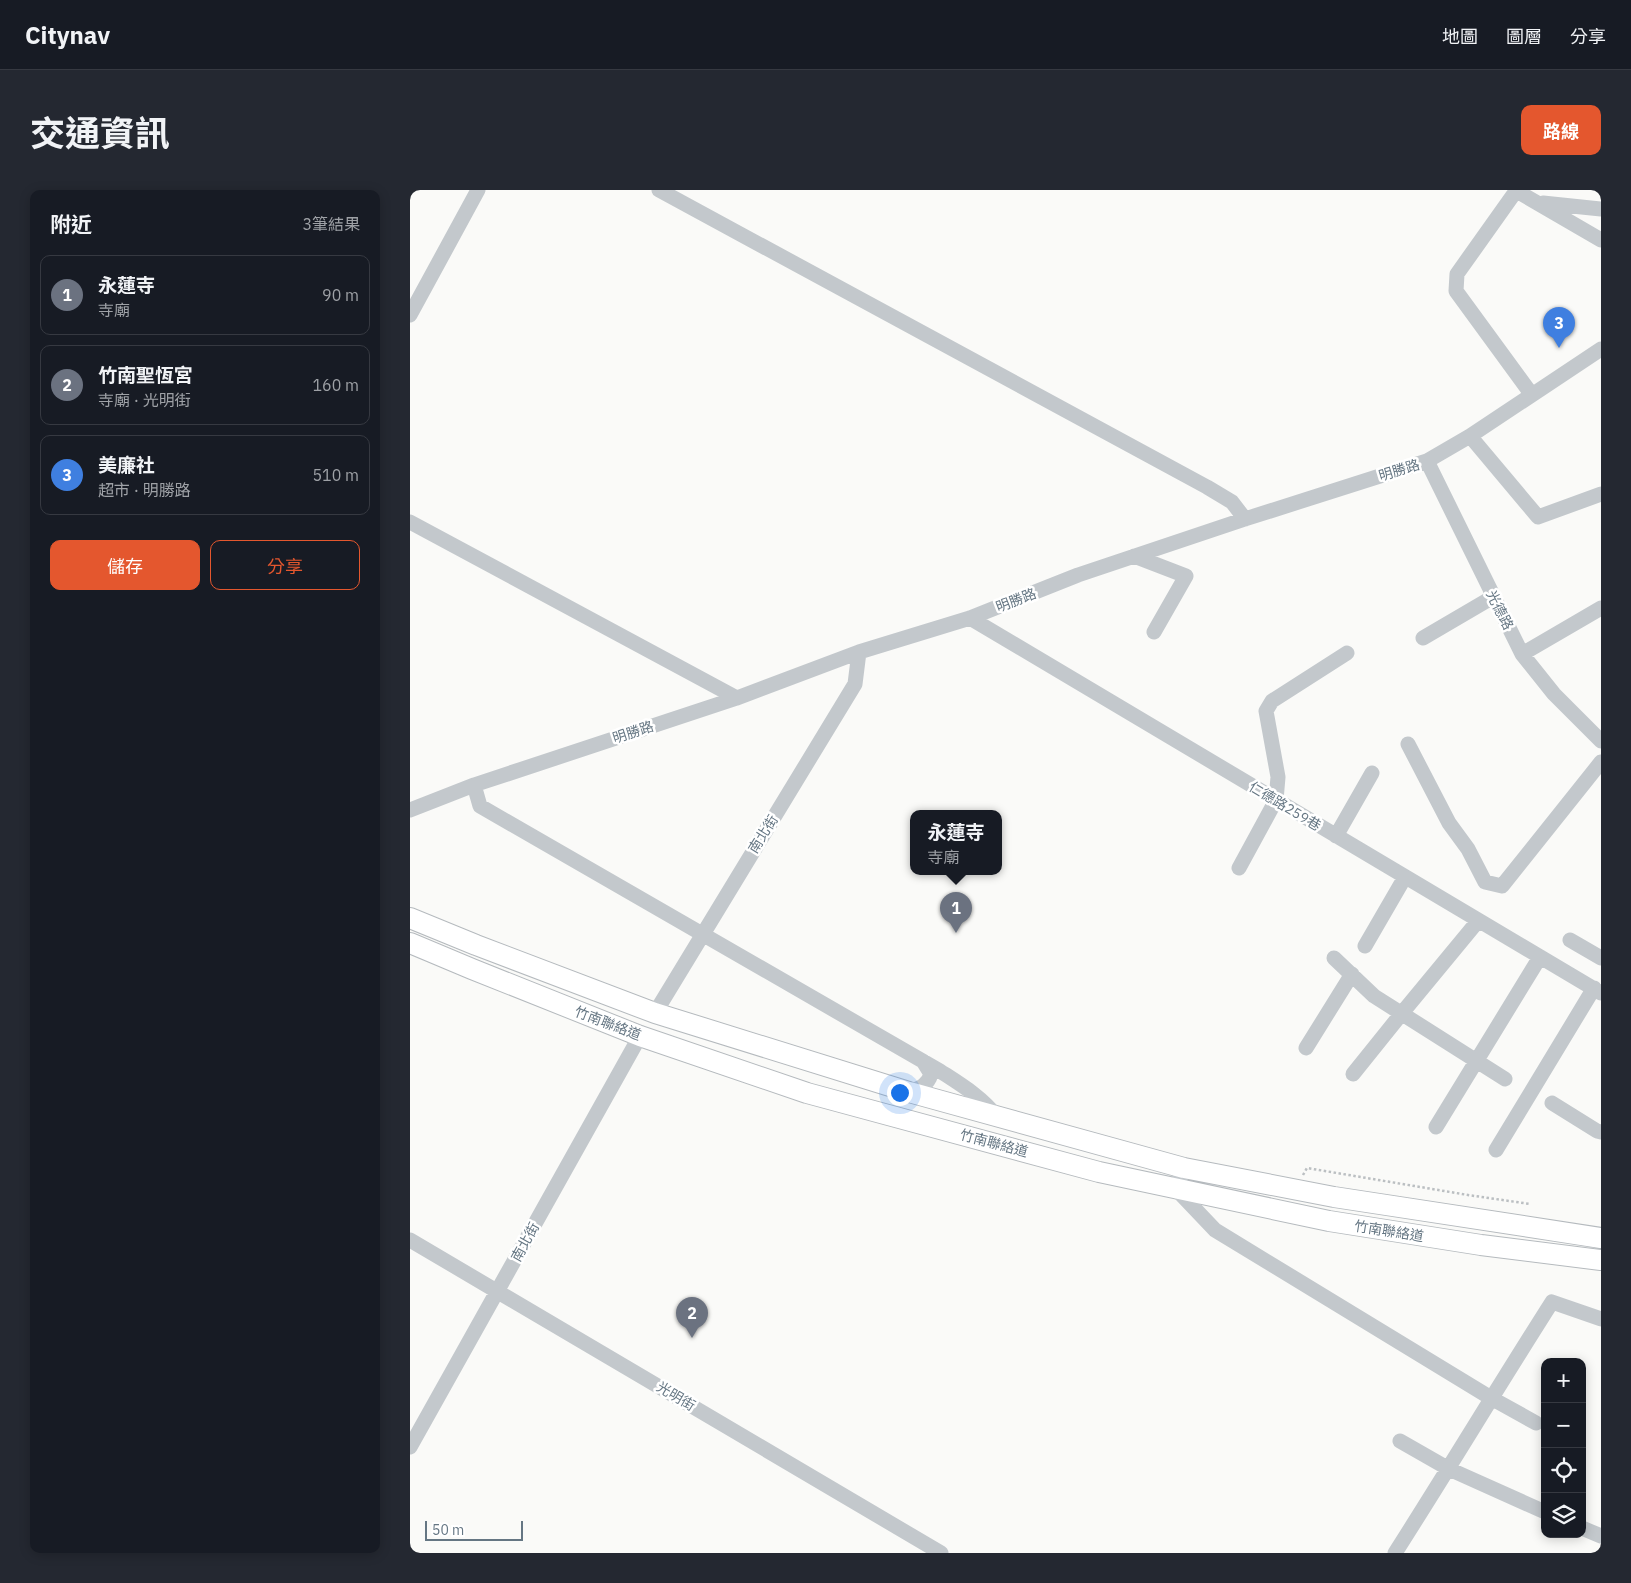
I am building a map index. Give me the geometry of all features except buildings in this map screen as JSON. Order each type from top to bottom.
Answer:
[{"type":"main road","name":"竹南聯絡道","points":[[410,918],[476,945],[655,1012],[909,1092],[1184,1168],[1295,1190],[1487,1222],[1601,1238]]},
{"type":"main road","name":"竹南聯絡道","points":[[410,942],[472,969],[640,1036],[806,1093],[1099,1172],[1329,1221],[1481,1245],[1601,1260]]},
{"type":"street","points":[[410,315],[478,190]]},
{"type":"street","points":[[659,190],[1208,487],[1232,502],[1244,519]]},
{"type":"street","points":[[1532,395],[1456,291],[1457,274],[1516,190],[1599,235]]},
{"type":"street","points":[[1536,202],[1601,209]]},
{"type":"street","name":"明勝路","points":[[410,810],[474,786],[737,698],[859,652],[970,618],[1078,575],[1244,519],[1427,461],[1470,436],[1601,349]]},
{"type":"street","points":[[1470,436],[1538,517],[1601,494]]},
{"type":"street","name":"光德路","points":[[1427,461],[1522,654],[1554,694],[1601,740]]},
{"type":"street","points":[[410,522],[737,698]]},
{"type":"street","points":[[1134,556],[1186,576],[1154,632]]},
{"type":"street","points":[[1423,638],[1493,597]]},
{"type":"street","points":[[1522,654],[1601,608]]},
{"type":"street","name":"仁德路259巷","points":[[970,618],[1597,991]]},
{"type":"street","name":"南北街","points":[[655,1012],[855,684],[859,652]]},
{"type":"street","points":[[1239,868],[1276,800],[1278,777],[1266,711],[1272,701],[1347,653]]},
{"type":"street","points":[[1408,744],[1449,823],[1468,849],[1484,882],[1502,886],[1601,762]]},
{"type":"street","points":[[1336,836],[1372,773]]},
{"type":"street","points":[[474,786],[480,806],[923,1061],[971,1091],[997,1116]]},
{"type":"street","points":[[1365,946],[1405,877]]},
{"type":"street","points":[[1353,1074],[1478,921]]},
{"type":"street","points":[[1570,940],[1601,958]]},
{"type":"street","points":[[1436,1127],[1540,957]]},
{"type":"street","points":[[1334,958],[1374,996],[1505,1079]]},
{"type":"street","points":[[1306,1048],[1352,974]]},
{"type":"street","points":[[1496,1150],[1597,991]]},
{"type":"street","name":"南北街","points":[[410,1447],[640,1036]]},
{"type":"street","points":[[909,1092],[929,1081],[931,1074],[923,1061]]},
{"type":"street","points":[[1552,1103],[1601,1132]]},
{"type":"street","points":[[1184,1168],[1176,1189],[1215,1230],[1491,1398],[1536,1423]]},
{"type":"street","name":"光明街","points":[[410,1240],[941,1553]]},
{"type":"street","points":[[1395,1553],[1552,1302],[1601,1319]]},
{"type":"street","points":[[1400,1441],[1449,1469],[1541,1510]]},
{"type":"street","points":[[1586,1530],[1601,1536]]},
{"type":"path","points":[[1295,1190],[1307,1168],[1530,1204]]},
{"type":"place","name":"美廉社","points":[[1559,348]]},
{"type":"place","name":"永蓮寺","points":[[956,933]]},
{"type":"place","name":"竹南聖恆宮","points":[[692,1338]]}]
